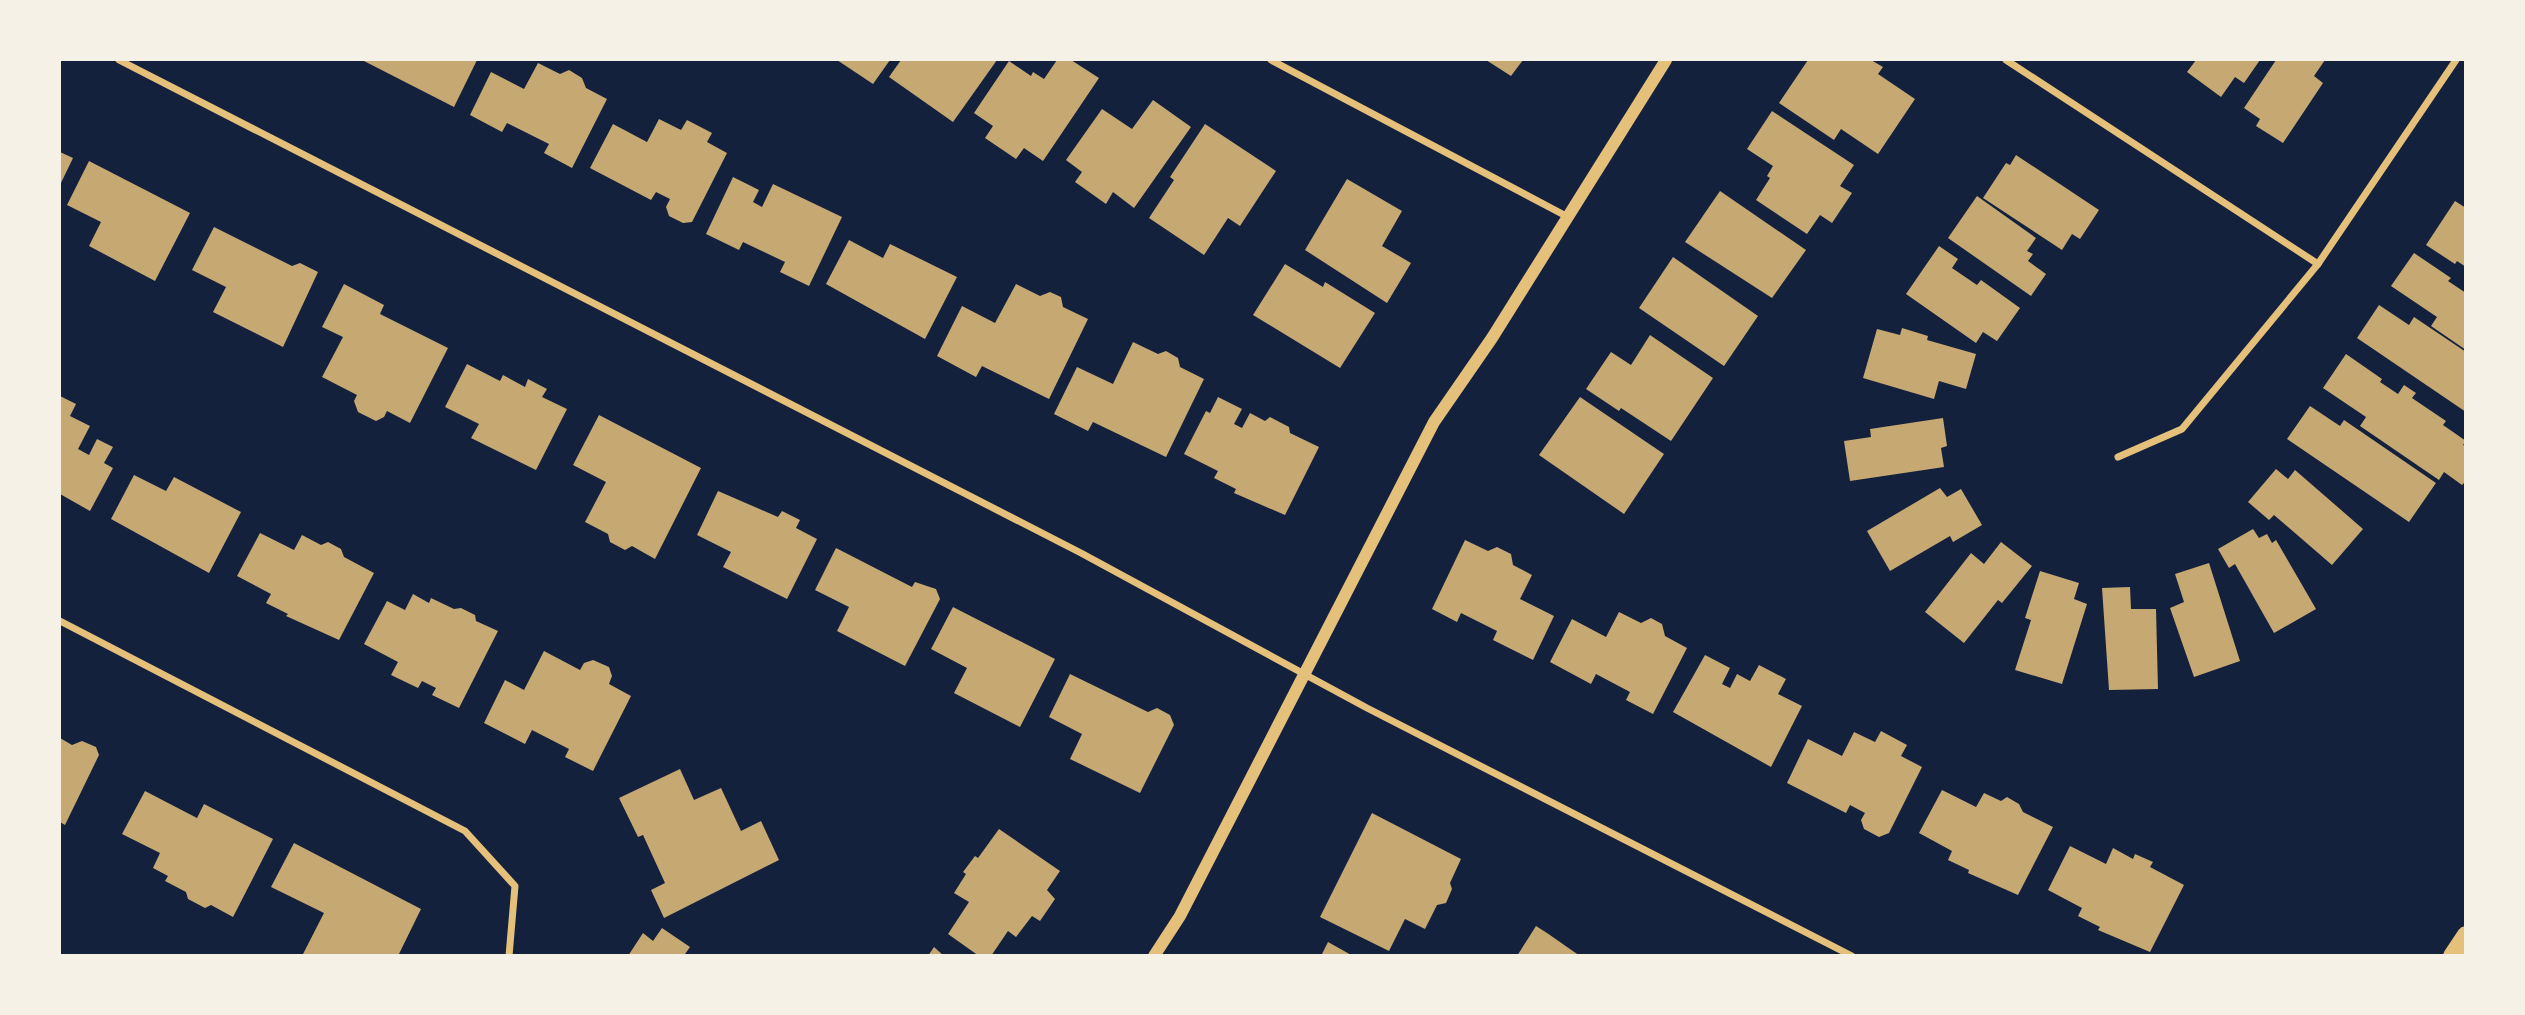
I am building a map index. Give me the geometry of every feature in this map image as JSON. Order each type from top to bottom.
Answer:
[{"type":"main road","points":[[2452,956],[2466,935]]},
{"type":"street","points":[[119,60],[1081,553],[1391,721],[1852,956]]},
{"type":"street","points":[[1271,60],[1568,217]]},
{"type":"street","points":[[1154,956],[1180,916],[1434,422],[1492,338],[1666,60]]},
{"type":"street","points":[[2006,60],[2318,264]]},
{"type":"street","points":[[2118,457],[2182,429],[2318,264],[2456,60]]},
{"type":"street","points":[[60,621],[465,831],[514,886],[509,956]]},
{"type":"building","points":[[362,60],[477,60],[454,107]]},
{"type":"building","points":[[837,60],[890,60],[873,84]]},
{"type":"building","points":[[901,60],[997,60],[953,122],[889,77]]},
{"type":"building","points":[[1057,60],[1071,60],[1099,78],[1043,161],[1024,148],[1016,159],[985,138],[993,126],[974,113],[1009,61],[1031,76],[1033,72],[1044,79]]},
{"type":"building","points":[[1486,60],[1523,60],[1511,76]]},
{"type":"building","points":[[1808,60],[1871,60],[1883,67],[1878,74],[1915,99],[1878,154],[1841,129],[1834,140],[1779,103]]},
{"type":"building","points":[[2196,60],[2260,60],[2244,83],[2235,77],[2221,97],[2187,72]]},
{"type":"building","points":[[2276,60],[2325,60],[2314,76],[2323,83],[2283,143],[2256,126],[2260,119],[2244,108]]},
{"type":"building","points":[[538,63],[560,74],[569,70],[582,78],[586,88],[607,99],[572,168],[544,153],[549,144],[507,123],[502,132],[470,115],[491,72],[524,89]]},
{"type":"building","points":[[1153,100],[1191,127],[1134,208],[1113,192],[1106,204],[1075,182],[1082,172],[1066,160],[1102,109],[1132,129]]},
{"type":"building","points":[[1772,111],[1854,165],[1840,186],[1852,193],[1832,223],[1820,215],[1807,234],[1756,200],[1770,178],[1767,176],[1773,166],[1747,149]]},
{"type":"building","points":[[659,119],[681,130],[687,120],[712,133],[707,142],[727,153],[692,222],[683,223],[669,216],[666,207],[670,199],[656,192],[651,200],[590,168],[613,124],[647,142]]},
{"type":"building","points":[[1205,124],[1276,171],[1240,226],[1228,218],[1204,255],[1149,218],[1174,180],[1170,177]]},
{"type":"building","points":[[60,152],[73,158],[60,185]]},
{"type":"building","points":[[2016,155],[2099,210],[2080,239],[2072,234],[2062,250],[1983,198],[2006,163],[2010,165]]},
{"type":"building","points":[[89,161],[190,213],[155,281],[89,246],[101,222],[67,205]]},
{"type":"building","points":[[733,177],[759,190],[753,202],[762,207],[773,184],[842,217],[809,286],[780,272],[785,262],[743,242],[739,250],[706,234]]},
{"type":"building","points":[[1347,179],[1402,211],[1382,246],[1411,263],[1387,303],[1305,250]]},
{"type":"building","points":[[1720,191],[1806,250],[1772,298],[1685,242]]},
{"type":"building","points":[[1977,196],[2036,238],[2027,251],[2033,254],[2028,261],[2046,274],[2031,296],[1948,238]]},
{"type":"building","points":[[2455,201],[2466,208],[2466,267],[2457,261],[2455,264],[2426,245]]},
{"type":"building","points":[[214,227],[292,266],[300,263],[318,272],[283,347],[213,312],[226,287],[192,270]]},
{"type":"building","points":[[849,240],[883,258],[890,244],[957,277],[925,339],[826,284]]},
{"type":"building","points":[[1939,246],[1958,259],[1952,268],[1977,285],[1981,280],[2020,308],[1997,341],[1983,332],[1976,343],[1906,294]]},
{"type":"building","points":[[2414,253],[2451,278],[2448,281],[2466,293],[2466,350],[2431,326],[2437,317],[2391,286]]},
{"type":"building","points":[[1673,257],[1758,316],[1724,366],[1639,308]]},
{"type":"building","points":[[1285,264],[1323,287],[1325,282],[1375,313],[1340,368],[1253,315]]},
{"type":"building","points":[[344,284],[384,305],[380,314],[448,348],[410,423],[387,411],[384,417],[376,421],[358,412],[354,401],[357,395],[322,377],[343,337],[322,327]]},
{"type":"building","points":[[1016,284],[1040,296],[1050,292],[1061,297],[1063,307],[1088,319],[1049,399],[982,366],[976,377],[937,356],[962,306],[995,323]]},
{"type":"building","points":[[2379,305],[2409,325],[2414,317],[2466,352],[2466,412],[2357,338]]},
{"type":"building","points":[[1902,328],[1928,336],[1927,340],[1976,354],[1966,389],[1939,381],[1934,399],[1863,378],[1877,329],[1900,335]]},
{"type":"building","points":[[1650,335],[1713,378],[1671,441],[1586,389],[1611,352],[1631,365]]},
{"type":"building","points":[[1133,342],[1158,354],[1166,351],[1178,358],[1180,367],[1204,379],[1166,457],[1093,422],[1088,431],[1054,414],[1077,367],[1113,384]]},
{"type":"building","points":[[2346,354],[2382,379],[2380,382],[2398,394],[2404,385],[2416,393],[2412,398],[2446,421],[2443,425],[2466,441],[2463,445],[2466,446],[2466,481],[2462,485],[2444,472],[2439,480],[2360,426],[2366,417],[2323,388]]},
{"type":"building","points":[[467,364],[500,381],[503,375],[525,387],[528,379],[547,389],[542,397],[567,409],[536,470],[471,438],[479,424],[445,407]]},
{"type":"building","points":[[60,396],[76,404],[70,416],[90,426],[78,449],[89,455],[97,439],[113,447],[104,463],[113,468],[90,511],[60,494]]},
{"type":"building","points":[[1218,397],[1242,409],[1234,424],[1242,428],[1250,413],[1265,421],[1270,417],[1289,427],[1290,433],[1319,447],[1285,515],[1234,493],[1236,489],[1214,478],[1218,471],[1184,454],[1206,411],[1210,413]]},
{"type":"building","points":[[1580,397],[1664,454],[1624,514],[1539,455]]},
{"type":"building","points":[[2310,406],[2340,426],[2344,420],[2436,483],[2409,522],[2287,439]]},
{"type":"building","points":[[599,415],[701,468],[655,559],[632,546],[625,550],[610,542],[608,534],[585,522],[606,482],[573,465]]},
{"type":"building","points":[[1943,418],[1947,446],[1941,448],[1944,467],[1850,481],[1844,441],[1871,437],[1870,429]]},
{"type":"building","points":[[2276,469],[2288,479],[2295,470],[2363,529],[2332,565],[2274,515],[2269,520],[2248,502]]},
{"type":"building","points":[[134,475],[166,491],[174,477],[241,512],[209,573],[111,519]]},
{"type":"building","points":[[1940,488],[1947,497],[1961,489],[1982,525],[1953,542],[1950,536],[1890,571],[1867,531]]},
{"type":"building","points":[[718,491],[778,517],[782,511],[800,520],[796,528],[817,539],[787,599],[723,567],[731,552],[697,535]]},
{"type":"building","points":[[2253,529],[2259,538],[2267,534],[2272,543],[2276,540],[2316,609],[2274,633],[2235,564],[2229,568],[2218,549]]},
{"type":"building","points":[[260,533],[294,550],[302,535],[321,545],[328,542],[341,549],[344,557],[374,573],[339,640],[286,616],[288,614],[266,603],[271,594],[237,576]]},
{"type":"building","points":[[1465,540],[1488,551],[1497,547],[1511,554],[1513,565],[1532,575],[1520,599],[1554,616],[1533,660],[1493,640],[1497,631],[1461,613],[1457,622],[1432,609]]},
{"type":"building","points":[[2001,542],[2032,566],[2002,603],[1998,600],[1964,643],[1925,612],[1971,553],[1984,564]]},
{"type":"building","points":[[836,548],[912,587],[915,582],[936,589],[940,599],[905,666],[837,631],[849,607],[815,590]]},
{"type":"building","points":[[2209,563],[2240,661],[2194,677],[2170,608],[2184,602],[2175,574]]},
{"type":"building","points":[[2040,571],[2079,583],[2074,599],[2087,604],[2062,684],[2015,670],[2031,620],[2025,618]]},
{"type":"building","points":[[2130,587],[2131,609],[2156,609],[2158,689],[2109,690],[2102,588]]},
{"type":"building","points":[[413,594],[429,603],[431,598],[454,609],[461,608],[475,615],[476,621],[498,631],[459,708],[432,695],[436,688],[422,681],[418,688],[391,675],[398,662],[364,644],[387,601],[405,610]]},
{"type":"building","points":[[953,607],[1055,659],[1020,727],[954,693],[967,668],[931,649]]},
{"type":"building","points":[[1619,612],[1641,623],[1651,618],[1662,624],[1665,636],[1687,648],[1653,714],[1626,700],[1630,692],[1596,674],[1591,684],[1550,662],[1572,619],[1606,637]]},
{"type":"building","points":[[544,651],[580,670],[584,663],[593,660],[609,667],[612,676],[609,684],[631,696],[593,771],[565,757],[569,749],[532,730],[525,744],[484,723],[505,680],[524,690]]},
{"type":"building","points":[[1705,655],[1730,668],[1722,684],[1730,688],[1737,674],[1750,681],[1759,665],[1786,679],[1778,694],[1802,706],[1771,767],[1673,712]]},
{"type":"building","points":[[1070,674],[1148,712],[1157,708],[1170,715],[1174,725],[1140,793],[1070,759],[1082,734],[1049,717]]},
{"type":"building","points":[[1881,731],[1907,745],[1901,756],[1922,767],[1889,833],[1879,837],[1864,829],[1861,820],[1865,813],[1850,805],[1846,813],[1787,783],[1808,739],[1842,756],[1854,732],[1875,742]]},
{"type":"building","points":[[60,738],[72,745],[82,741],[96,747],[99,755],[65,825],[60,822]]},
{"type":"building","points":[[680,769],[694,800],[721,788],[741,831],[761,821],[779,860],[664,918],[651,890],[665,883],[643,835],[638,837],[619,798]]},
{"type":"building","points":[[1942,790],[1976,807],[1984,793],[2001,801],[2007,797],[2019,804],[2023,812],[2053,827],[2018,895],[1968,873],[1969,870],[1948,860],[1952,851],[1919,833]]},
{"type":"building","points":[[145,791],[197,818],[204,804],[273,839],[233,917],[211,905],[205,908],[188,899],[186,892],[165,881],[168,876],[153,868],[160,853],[122,834]]},
{"type":"building","points":[[1372,813],[1461,859],[1450,883],[1452,889],[1446,903],[1437,905],[1425,929],[1405,919],[1389,951],[1320,917]]},
{"type":"building","points":[[999,829],[1060,871],[1047,890],[1055,899],[1040,921],[1032,916],[1016,937],[1008,931],[991,956],[979,956],[948,934],[969,902],[954,893],[966,874],[963,872],[975,856],[978,858]]},
{"type":"building","points":[[294,843],[421,909],[398,956],[302,956],[324,913],[271,887]]},
{"type":"building","points":[[2070,846],[2106,864],[2113,848],[2133,859],[2135,854],[2153,862],[2150,867],[2184,885],[2150,952],[2098,930],[2100,927],[2078,916],[2082,908],[2048,890]]},
{"type":"building","points":[[1536,926],[1547,933],[1580,956],[1517,956]]},
{"type":"building","points":[[662,928],[690,947],[685,954],[688,956],[628,956],[643,933],[653,941]]},
{"type":"building","points":[[1328,942],[1353,956],[1321,956]]},
{"type":"building","points":[[934,947],[944,956],[928,956]]}]
